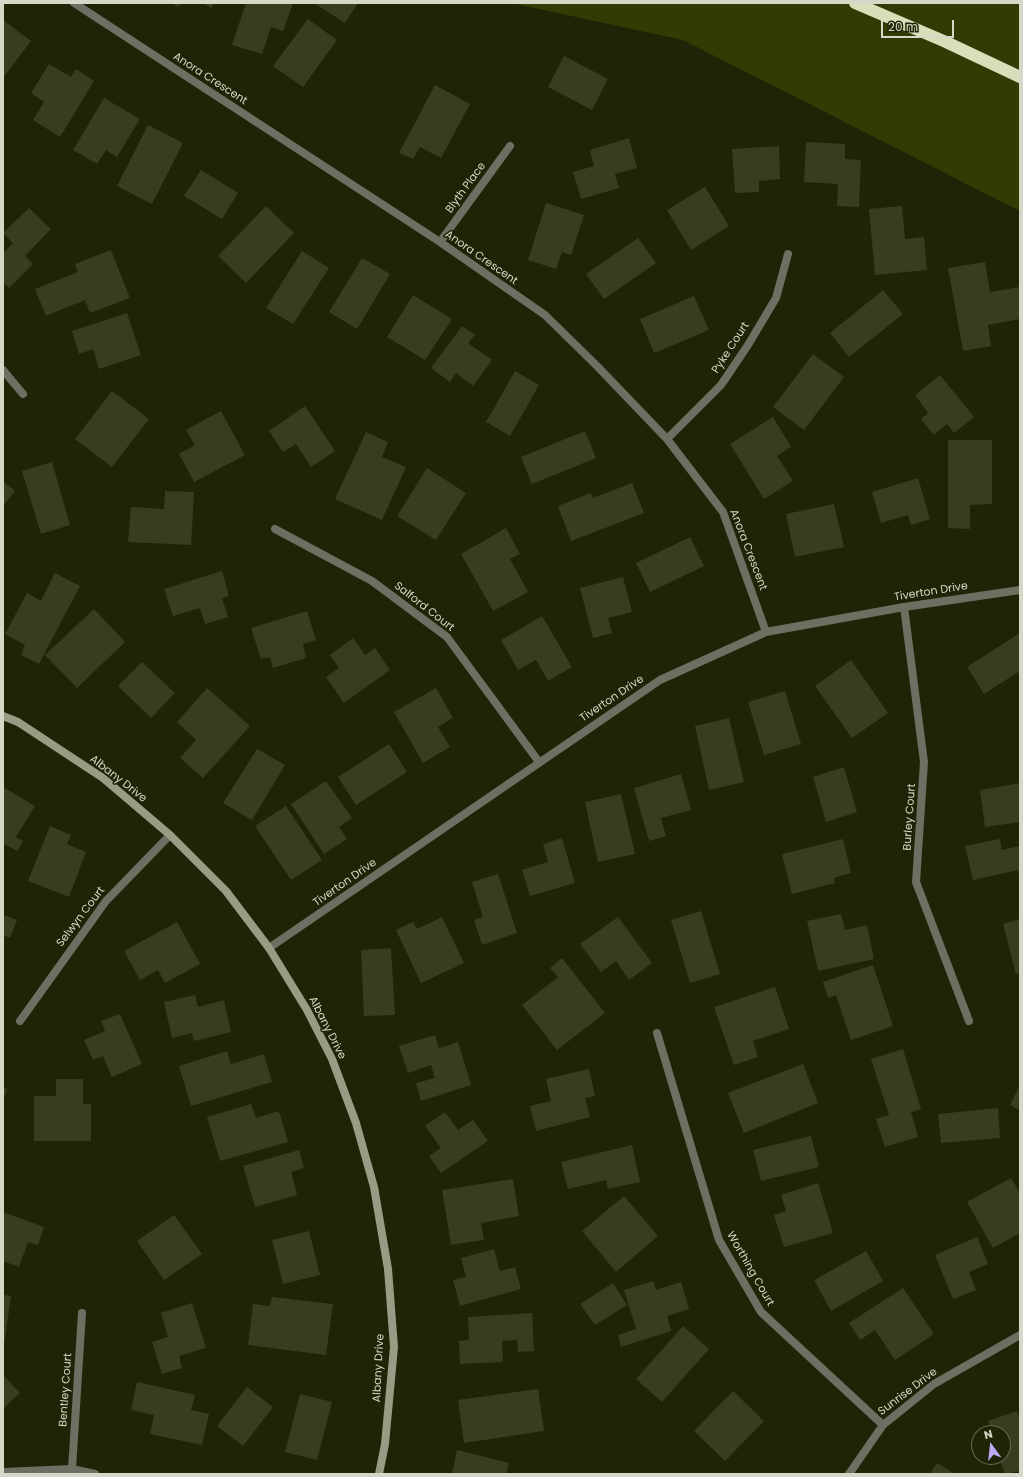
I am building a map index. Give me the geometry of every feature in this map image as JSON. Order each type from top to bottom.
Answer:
[{"type":"highway","points":[[855,3],[946,42],[1020,77]]},
{"type":"street","name":"Anora Crescent","points":[[74,3],[440,242],[544,316],[597,366],[667,439],[723,512],[766,632]]},
{"type":"street","name":"Blyth Place","points":[[440,242],[510,146]]},
{"type":"street","name":"Pyke Court","points":[[667,439],[721,385],[748,345],[776,298],[788,254]]},
{"type":"street","points":[[3,370],[23,394]]},
{"type":"street","name":"Salford Court","points":[[275,529],[372,581],[447,637],[539,762]]},
{"type":"street","name":"Tiverton Drive","points":[[269,948],[660,680],[766,632],[904,607],[1020,590]]},
{"type":"street","name":"Burley Court","points":[[904,607],[924,762],[916,882],[968,1021]]},
{"type":"street","name":"Albany Drive","points":[[3,716],[18,722],[103,778],[170,835],[226,891],[269,948],[306,1010],[332,1059],[356,1123],[374,1187],[388,1269],[394,1347],[385,1444],[379,1474]]},
{"type":"street","name":"Selwyn Court","points":[[20,1021],[106,901],[170,835]]},
{"type":"street","name":"Worthing Court","points":[[657,1033],[719,1240],[760,1312],[883,1425]]},
{"type":"street","name":"Bentley Court","points":[[72,1469],[82,1313]]},
{"type":"street","name":"Sunrise Drive","points":[[849,1474],[883,1425],[934,1384],[1020,1335]]},
{"type":"street","points":[[3,1472],[72,1469],[95,1474]]},
{"type":"green space","points":[[511,3],[1020,3],[1020,211],[683,40]]},
{"type":"building","points":[[172,3],[181,3],[178,7]]},
{"type":"building","points":[[203,3],[215,3],[211,8]]},
{"type":"building","points":[[246,3],[293,3],[283,31],[271,27],[262,54],[232,45]]},
{"type":"building","points":[[314,3],[358,3],[345,23]]},
{"type":"building","points":[[308,19],[337,40],[303,87],[273,66]]},
{"type":"building","points":[[3,20],[31,41],[3,78]]},
{"type":"building","points":[[564,56],[608,79],[592,110],[548,87]]},
{"type":"building","points":[[49,64],[71,77],[76,69],[94,81],[60,137],[33,120],[44,102],[31,93]]},
{"type":"building","points":[[435,85],[470,104],[441,158],[420,147],[413,159],[399,153]]},
{"type":"building","points":[[104,98],[140,119],[117,157],[106,150],[97,164],[73,150]]},
{"type":"building","points":[[148,125],[183,143],[152,204],[117,186]]},
{"type":"building","points":[[629,138],[637,168],[615,174],[619,188],[581,199],[573,172],[594,166],[590,150]]},
{"type":"building","points":[[806,142],[845,144],[845,159],[861,160],[859,207],[837,206],[838,184],[804,182]]},
{"type":"building","points":[[779,146],[780,179],[759,181],[759,192],[735,193],[732,149]]},
{"type":"building","points":[[201,170],[238,193],[222,219],[184,196]]},
{"type":"building","points":[[705,187],[729,226],[691,250],[667,210]]},
{"type":"building","points":[[546,203],[584,215],[571,255],[562,252],[556,269],[528,260]]},
{"type":"building","points":[[266,206],[294,233],[246,283],[218,256]]},
{"type":"building","points":[[902,206],[905,239],[924,237],[927,270],[875,275],[869,209]]},
{"type":"building","points":[[29,208],[51,229],[25,256],[33,264],[9,288],[3,282],[3,253],[13,243],[3,233]]},
{"type":"building","points":[[638,238],[656,263],[604,299],[586,274]]},
{"type":"building","points":[[111,250],[130,298],[90,313],[85,300],[46,316],[35,289],[78,272],[75,264]]},
{"type":"building","points":[[302,251],[329,268],[293,324],[266,308]]},
{"type":"building","points":[[362,258],[390,274],[357,329],[329,312]]},
{"type":"building","points":[[985,262],[990,292],[1020,287],[1020,319],[988,325],[991,346],[963,351],[948,268]]},
{"type":"building","points":[[883,290],[903,314],[849,357],[830,333]]},
{"type":"building","points":[[413,295],[452,319],[425,360],[387,337]]},
{"type":"building","points":[[694,296],[709,330],[654,353],[640,319]]},
{"type":"building","points":[[127,313],[141,355],[99,369],[93,349],[79,354],[72,331]]},
{"type":"building","points":[[462,326],[475,335],[468,343],[492,360],[473,386],[456,373],[450,382],[431,368]]},
{"type":"building","points":[[813,354],[844,377],[804,430],[773,407]]},
{"type":"building","points":[[515,371],[539,385],[510,436],[486,422]]},
{"type":"building","points":[[940,375],[974,417],[954,433],[947,424],[934,435],[921,419],[928,413],[915,395]]},
{"type":"building","points":[[112,391],[149,419],[112,467],[75,439]]},
{"type":"building","points":[[305,406],[335,451],[311,467],[296,444],[283,452],[269,431]]},
{"type":"building","points":[[221,411],[245,455],[194,482],[179,454],[195,445],[186,430]]},
{"type":"building","points":[[773,417],[791,447],[777,456],[793,481],[764,499],[730,444]]},
{"type":"building","points":[[585,431],[596,458],[532,484],[521,457]]},
{"type":"building","points":[[366,432],[388,442],[382,457],[406,467],[382,520],[335,499]]},
{"type":"building","points":[[948,440],[992,440],[992,504],[970,505],[970,529],[948,528]]},
{"type":"building","points":[[52,462],[70,525],[41,534],[22,471]]},
{"type":"building","points":[[427,468],[466,493],[436,540],[397,516]]},
{"type":"building","points":[[918,478],[930,519],[911,525],[908,515],[881,523],[872,492]]},
{"type":"building","points":[[3,481],[15,491],[3,506]]},
{"type":"building","points":[[632,483],[644,513],[571,541],[558,506],[591,493],[593,498]]},
{"type":"building","points":[[165,491],[194,492],[191,545],[128,542],[131,507],[164,509]]},
{"type":"building","points":[[834,504],[844,547],[795,557],[786,514]]},
{"type":"building","points":[[506,528],[520,554],[510,559],[528,592],[493,611],[461,554]]},
{"type":"building","points":[[690,537],[704,566],[650,592],[636,563]]},
{"type":"building","points":[[222,571],[229,596],[222,598],[228,617],[205,624],[200,608],[173,616],[164,589]]},
{"type":"building","points":[[55,573],[80,586],[39,664],[21,655],[25,645],[5,634],[27,593],[41,601]]},
{"type":"building","points":[[623,577],[632,612],[608,618],[612,633],[593,638],[580,588]]},
{"type":"building","points":[[94,609],[125,642],[77,688],[45,655]]},
{"type":"building","points":[[307,611],[316,640],[303,644],[306,658],[273,668],[270,657],[261,659],[251,628]]},
{"type":"building","points":[[542,616],[572,667],[548,681],[536,660],[518,670],[501,640]]},
{"type":"building","points":[[1020,633],[1020,671],[984,694],[967,667]]},
{"type":"building","points":[[353,638],[365,655],[375,648],[390,670],[344,703],[326,677],[339,668],[330,655]]},
{"type":"building","points":[[851,660],[888,713],[852,738],[815,686]]},
{"type":"building","points":[[142,662],[175,693],[151,718],[118,686]]},
{"type":"building","points":[[207,688],[250,726],[203,778],[180,758],[196,740],[177,722]]},
{"type":"building","points":[[436,688],[453,718],[438,727],[450,747],[423,763],[394,712]]},
{"type":"building","points":[[785,691],[801,744],[764,755],[748,702]]},
{"type":"building","points":[[729,718],[744,782],[709,790],[695,726]]},
{"type":"building","points":[[389,744],[407,772],[356,805],[338,777]]},
{"type":"building","points":[[257,749],[285,765],[252,820],[223,803]]},
{"type":"building","points":[[844,767],[857,812],[826,822],[813,777]]},
{"type":"building","points":[[681,774],[691,810],[661,818],[666,836],[649,841],[634,788]]},
{"type":"building","points":[[326,781],[352,818],[339,827],[347,839],[324,854],[291,804]]},
{"type":"building","points":[[1020,783],[1020,822],[985,827],[980,790]]},
{"type":"building","points":[[3,787],[35,806],[16,837],[23,841],[17,851],[3,843]]},
{"type":"building","points":[[621,794],[635,854],[598,862],[585,802]]},
{"type":"building","points":[[286,806],[322,860],[291,880],[255,826]]},
{"type":"building","points":[[50,826],[71,835],[67,844],[86,852],[69,897],[28,881]]},
{"type":"building","points":[[562,838],[575,883],[530,896],[522,870],[548,862],[543,844]]},
{"type":"building","points":[[843,839],[851,873],[834,878],[835,883],[792,894],[782,854]]},
{"type":"building","points":[[1000,839],[1002,850],[1020,846],[1020,878],[1018,870],[973,880],[965,846]]},
{"type":"building","points":[[498,874],[517,933],[482,945],[474,920],[483,917],[472,882]]},
{"type":"building","points":[[701,911],[720,974],[690,983],[671,920]]},
{"type":"building","points":[[841,914],[845,930],[867,925],[874,959],[818,971],[807,921]]},
{"type":"building","points":[[3,915],[17,920],[10,938],[3,935]]},
{"type":"building","points":[[442,917],[464,963],[421,983],[396,930],[413,922],[417,929]]},
{"type":"building","points":[[618,917],[652,963],[629,980],[616,961],[601,972],[580,944]]},
{"type":"building","points":[[1020,919],[1020,973],[1016,974],[1003,924]]},
{"type":"building","points":[[177,922],[200,964],[165,983],[158,970],[140,980],[124,951]]},
{"type":"building","points":[[391,948],[395,1015],[364,1016],[361,950]]},
{"type":"building","points":[[562,958],[605,1013],[557,1050],[522,1005],[558,977],[550,968]]},
{"type":"building","points":[[873,965],[893,1026],[851,1040],[836,995],[828,998],[823,982]]},
{"type":"building","points":[[775,987],[789,1029],[753,1041],[758,1057],[734,1065],[714,1007]]},
{"type":"building","points":[[195,995],[198,1007],[224,1000],[231,1032],[194,1041],[192,1033],[172,1038],[164,1002]]},
{"type":"building","points":[[120,1014],[142,1064],[112,1077],[103,1056],[93,1060],[84,1040],[105,1031],[101,1021]]},
{"type":"building","points":[[435,1035],[439,1048],[458,1042],[471,1085],[421,1101],[416,1083],[435,1078],[431,1065],[408,1073],[399,1046]]},
{"type":"building","points":[[903,1049],[921,1109],[911,1112],[918,1137],[885,1147],[876,1119],[889,1115],[871,1059]]},
{"type":"building","points":[[227,1051],[231,1064],[264,1054],[272,1082],[191,1106],[179,1066]]},
{"type":"building","points":[[803,1064],[818,1103],[744,1133],[728,1093]]},
{"type":"building","points":[[589,1069],[595,1096],[585,1098],[590,1117],[536,1131],[530,1106],[551,1101],[546,1079]]},
{"type":"building","points":[[56,1079],[83,1079],[83,1104],[91,1104],[91,1141],[34,1141],[34,1096],[56,1096]]},
{"type":"building","points":[[1020,1085],[1020,1110],[1010,1105]]},
{"type":"building","points":[[3,1088],[7,1089],[3,1101]]},
{"type":"building","points":[[251,1104],[256,1118],[279,1111],[288,1142],[220,1161],[207,1117]]},
{"type":"building","points":[[998,1108],[1000,1138],[941,1143],[938,1114]]},
{"type":"building","points":[[445,1112],[458,1130],[473,1120],[488,1141],[441,1173],[429,1156],[441,1148],[425,1126]]},
{"type":"building","points":[[811,1136],[819,1167],[761,1181],[753,1150]]},
{"type":"building","points":[[632,1145],[640,1182],[608,1189],[606,1180],[568,1189],[561,1162]]},
{"type":"building","points":[[299,1150],[304,1168],[291,1172],[297,1195],[255,1207],[243,1166]]},
{"type":"building","points":[[1011,1178],[1020,1193],[1020,1233],[993,1248],[967,1202]]},
{"type":"building","points":[[513,1179],[519,1216],[481,1223],[484,1240],[451,1245],[442,1190]]},
{"type":"building","points":[[818,1183],[833,1233],[784,1247],[774,1215],[786,1211],[781,1195]]},
{"type":"building","points":[[624,1196],[658,1236],[616,1272],[582,1231]]},
{"type":"building","points":[[3,1212],[44,1227],[38,1245],[28,1242],[19,1267],[3,1261]]},
{"type":"building","points":[[174,1215],[202,1254],[164,1280],[137,1241]]},
{"type":"building","points":[[309,1231],[320,1275],[283,1284],[272,1240]]},
{"type":"building","points":[[977,1237],[988,1264],[969,1272],[976,1290],[953,1299],[935,1255]]},
{"type":"building","points":[[494,1249],[500,1271],[515,1267],[521,1289],[460,1306],[453,1280],[466,1277],[461,1258]]},
{"type":"building","points":[[866,1251],[883,1281],[831,1311],[814,1280]]},
{"type":"building","points":[[653,1281],[656,1290],[681,1282],[689,1309],[667,1316],[671,1331],[621,1347],[618,1335],[636,1329],[624,1290]]},
{"type":"building","points":[[613,1283],[627,1305],[595,1325],[580,1304]]},
{"type":"building","points":[[903,1288],[934,1334],[895,1360],[875,1330],[860,1340],[849,1323]]},
{"type":"building","points":[[3,1295],[11,1296],[4,1345],[3,1345]]},
{"type":"building","points":[[272,1297],[333,1304],[326,1355],[248,1345],[253,1304],[270,1306]]},
{"type":"building","points":[[192,1303],[206,1348],[179,1356],[182,1368],[162,1374],[152,1342],[168,1337],[161,1313]]},
{"type":"building","points":[[532,1313],[534,1351],[518,1352],[517,1340],[502,1341],[503,1362],[460,1364],[459,1341],[469,1340],[468,1317]]},
{"type":"building","points":[[683,1326],[709,1349],[662,1402],[636,1379]]},
{"type":"building","points":[[3,1375],[20,1393],[3,1409]]},
{"type":"building","points":[[137,1382],[195,1395],[191,1410],[209,1414],[202,1445],[150,1434],[154,1415],[131,1410]]},
{"type":"building","points":[[247,1387],[273,1407],[243,1446],[217,1426]]},
{"type":"building","points":[[538,1389],[544,1431],[464,1443],[458,1400]]},
{"type":"building","points":[[733,1391],[764,1421],[725,1461],[694,1431]]},
{"type":"building","points":[[300,1394],[332,1402],[317,1460],[285,1452]]},
{"type":"building","points":[[1017,1411],[1020,1420],[1020,1471],[1005,1474],[1002,1465],[1011,1465],[1011,1425],[989,1425],[988,1421]]},
{"type":"building","points":[[457,1450],[509,1463],[506,1474],[452,1474]]},
{"type":"building","points":[[937,1463],[955,1474],[930,1474]]}]
